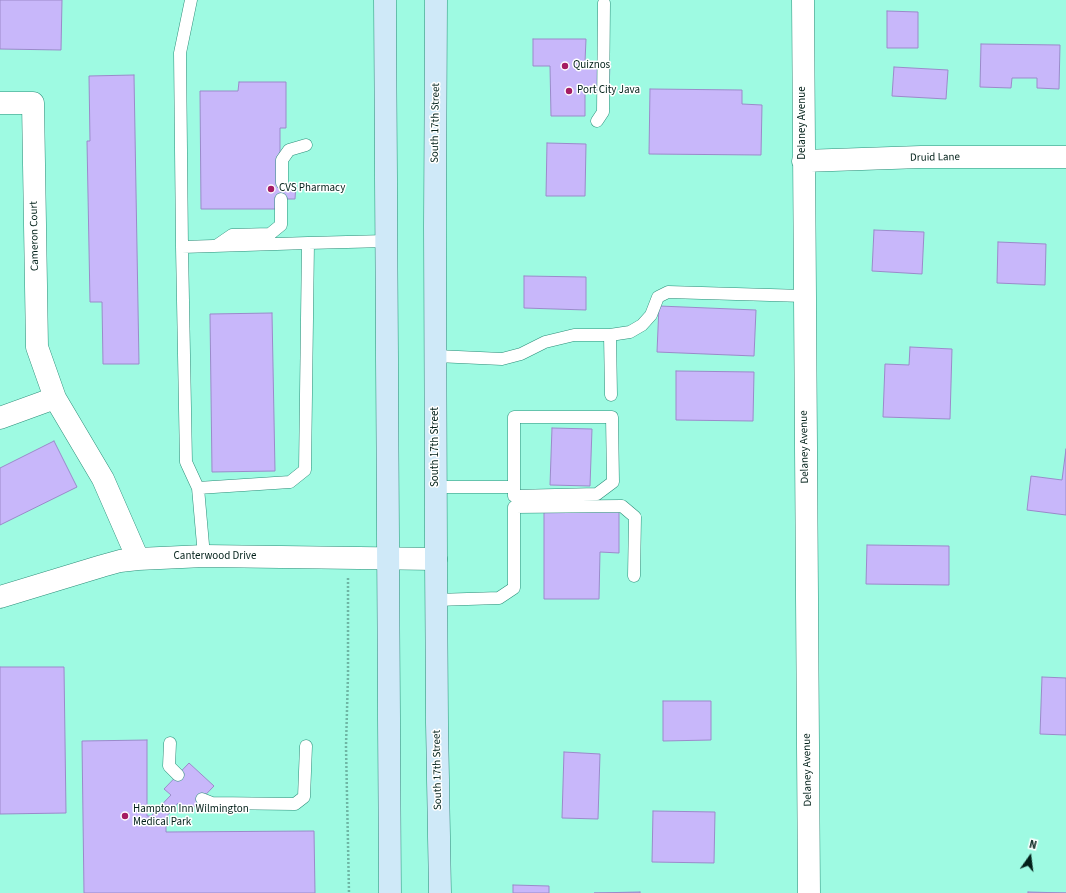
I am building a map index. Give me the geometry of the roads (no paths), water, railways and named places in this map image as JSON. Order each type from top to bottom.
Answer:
[{"type":"main road","points":[[385,0],[390,893]]},
{"type":"main road","name":"South 17th Street","points":[[436,0],[436,600],[440,893]]},
{"type":"street","name":"Delaney Avenue","points":[[803,0],[809,893]]},
{"type":"street","name":"Cameron Court","points":[[0,103],[33,103],[37,347],[55,398],[102,479],[138,559]]},
{"type":"street","name":"Druid Lane","points":[[804,161],[921,157],[1066,157]]},
{"type":"street","points":[[0,418],[55,398]]},
{"type":"street","name":"Canterwood Drive","points":[[0,597],[120,561],[138,559],[204,556],[436,559]]},
{"type":"lane","points":[[191,0],[180,53],[186,462],[198,488],[204,556]]},
{"type":"lane","points":[[597,121],[603,112],[604,2]]},
{"type":"lane","points":[[282,184],[282,160],[289,150],[306,145]]},
{"type":"lane","points":[[214,246],[232,235],[270,234],[281,225],[282,199]]},
{"type":"lane","points":[[182,247],[386,241]]},
{"type":"lane","points":[[198,488],[290,482],[305,470],[308,243]]},
{"type":"lane","points":[[436,356],[502,359],[521,354],[545,342],[574,335],[610,335],[630,332],[642,325],[650,315],[658,297],[668,292],[804,296]]},
{"type":"lane","points":[[610,335],[611,395]]},
{"type":"lane","points":[[514,417],[612,417],[614,482],[597,494],[514,496],[514,487],[514,417]]},
{"type":"lane","points":[[436,487],[514,487]]},
{"type":"lane","points":[[436,600],[499,598],[514,588],[514,506],[622,506],[635,517],[634,576]]},
{"type":"lane","points":[[170,743],[169,766],[178,775]]},
{"type":"lane","points":[[202,799],[212,803],[295,804],[304,797],[306,746]]},
{"type":"place","name":"Quiznos","points":[[565,66]]},
{"type":"place","name":"Port City Java","points":[[569,91]]},
{"type":"place","name":"CVS Pharmacy","points":[[271,189]]},
{"type":"place","name":"Hampton Inn Wilmington Medical Park","points":[[125,816]]}]
